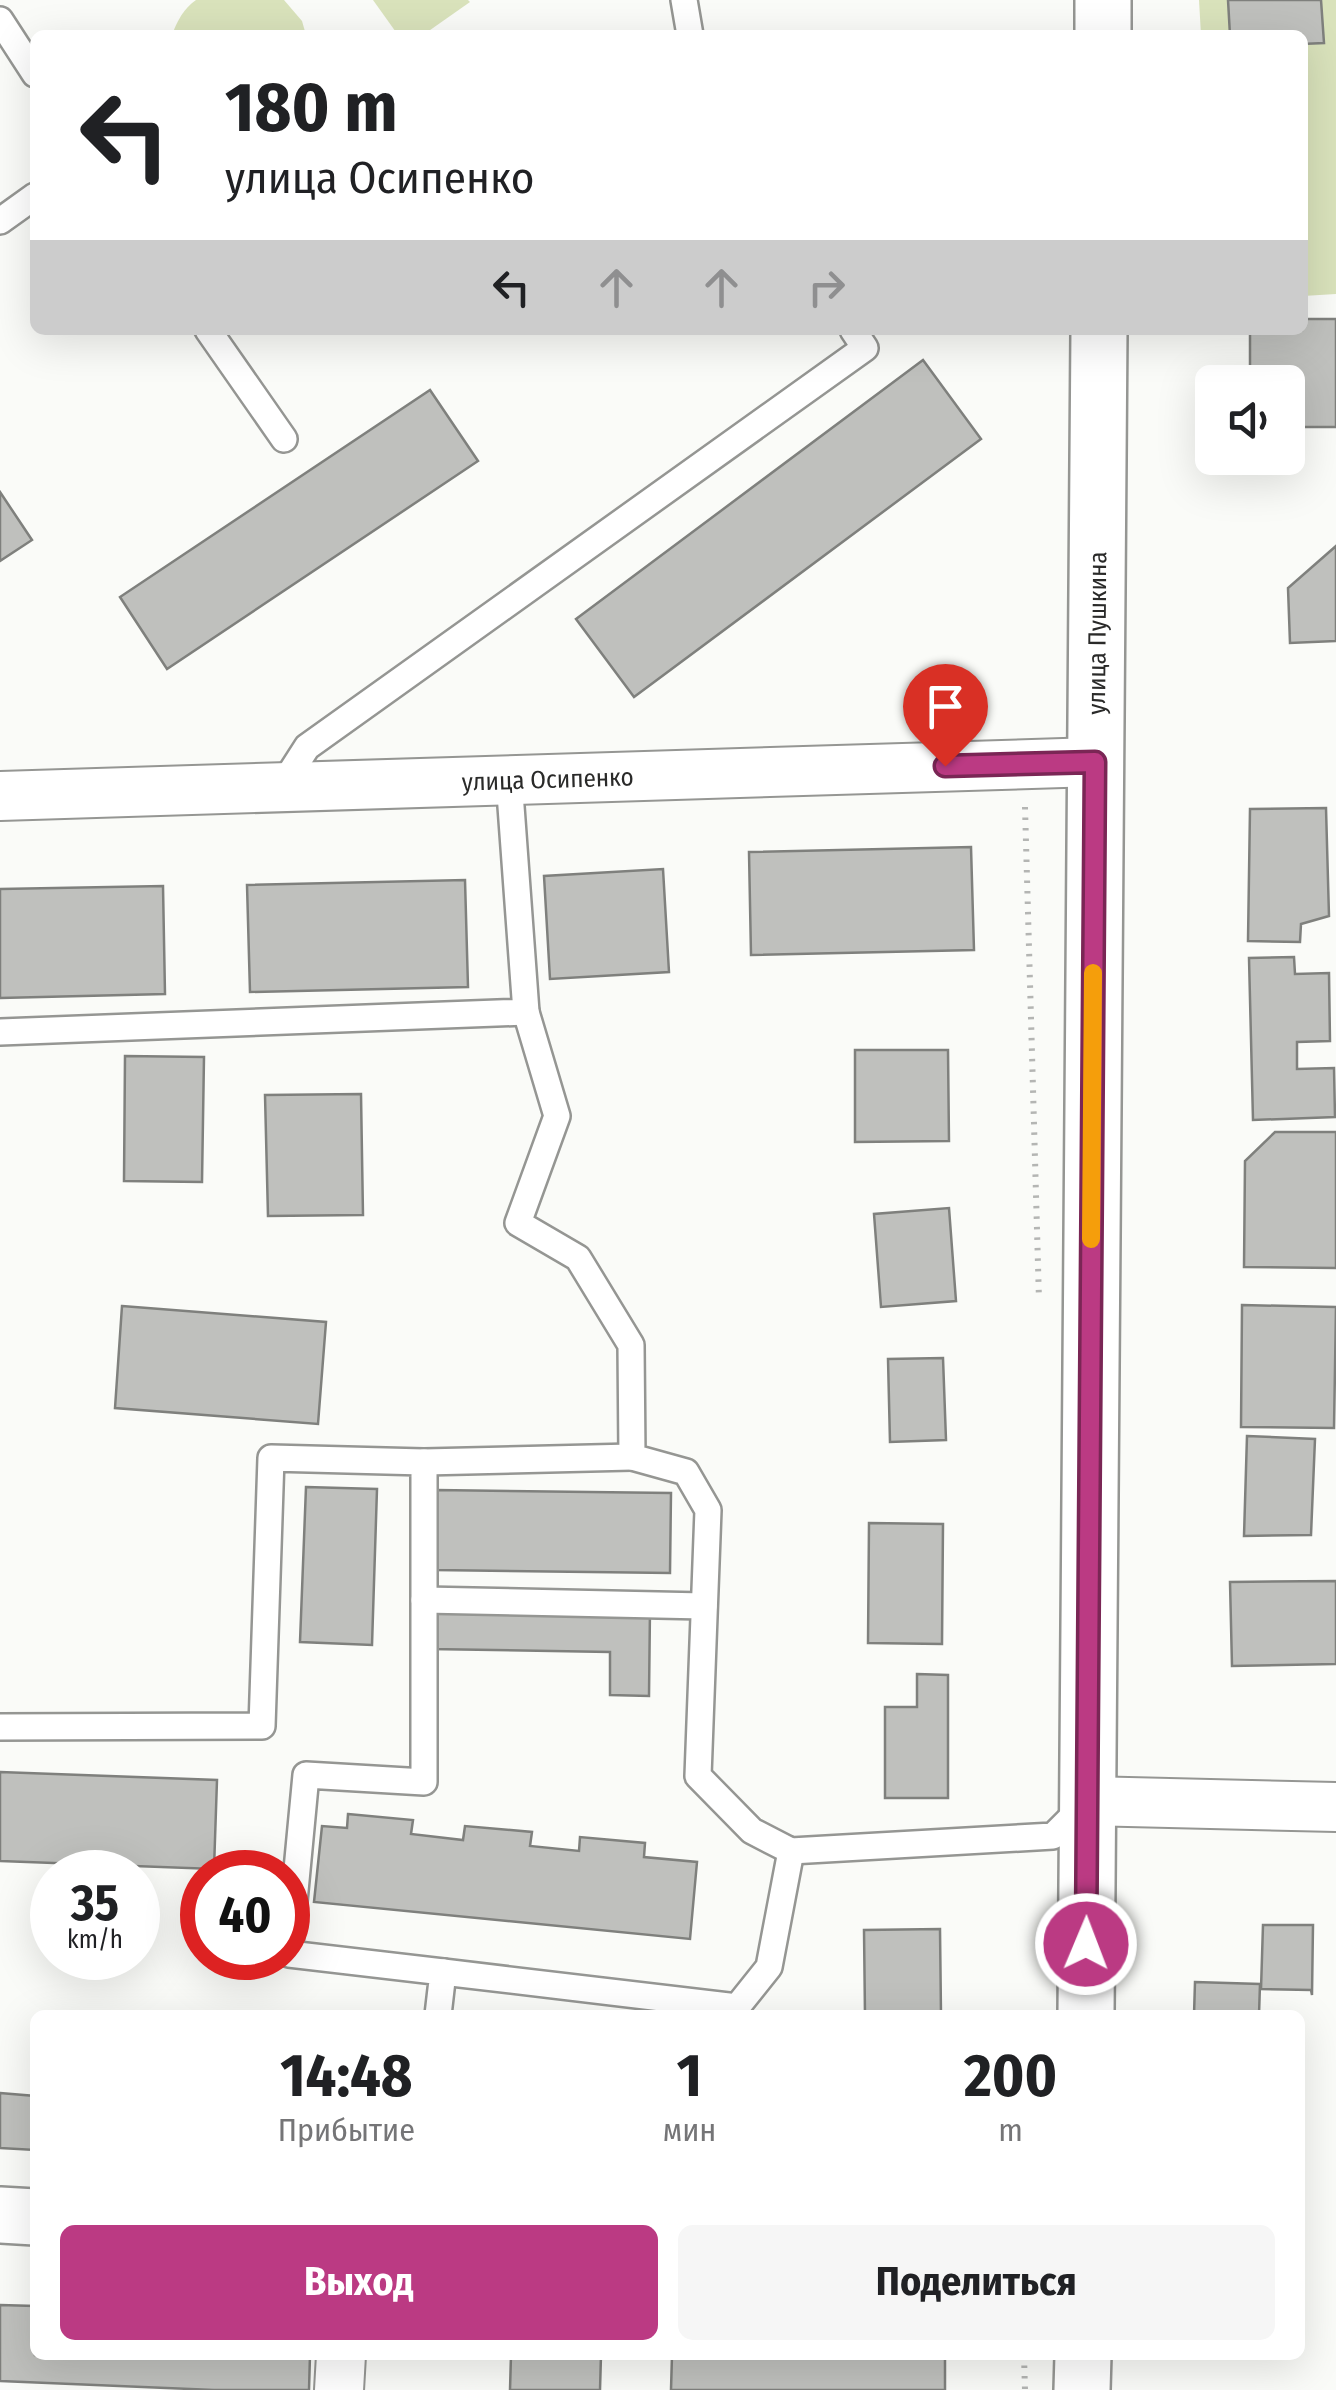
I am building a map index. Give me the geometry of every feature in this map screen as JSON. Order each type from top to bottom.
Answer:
[{"type":"street","points":[[1102,30],[1103,0]]},
{"type":"street","name":"улица Пушкина","points":[[1086,2010],[1100,335]]},
{"type":"street","name":"улица Осипенко","points":[[0,796],[1095,762]]},
{"type":"street","points":[[1088,1801],[1336,1808]]},
{"type":"street","points":[[0,2215],[30,2217]]},
{"type":"street","points":[[339,2390],[341,2360]]},
{"type":"street","points":[[1082,2390],[1083,2360]]},
{"type":"lane","points":[[684,0],[689,30]]},
{"type":"lane","points":[[0,20],[30,66]]},
{"type":"lane","points":[[0,221],[30,200]]},
{"type":"lane","points":[[211,335],[284,439]]},
{"type":"lane","points":[[282,786],[307,747],[866,348],[857,335]]},
{"type":"lane","points":[[509,779],[526,1012],[557,1116],[518,1222],[578,1258],[631,1344],[632,1457]]},
{"type":"lane","points":[[0,1032],[526,1012]]},
{"type":"lane","points":[[0,1727],[262,1726],[270,1458],[424,1462],[632,1457],[686,1472],[708,1510],[698,1776],[752,1831],[791,1851],[1053,1836],[1088,1801]]},
{"type":"lane","points":[[424,1462],[424,1782],[306,1775],[289,1954],[736,2007],[770,1968],[791,1851]]},
{"type":"lane","points":[[424,1600],[704,1606]]},
{"type":"lane","points":[[439,2010],[443,1972]]},
{"type":"path","points":[[1024,2360],[1025,2390]]},
{"type":"green space","points":[[196,0],[284,0],[305,30],[174,30]]},
{"type":"green space","points":[[373,0],[470,2],[430,30],[394,30]]},
{"type":"green space","points":[[1199,0],[1336,0],[1336,294],[1308,296],[1308,30],[1201,30]]},
{"type":"building","points":[[1228,0],[1321,0],[1324,43],[1308,44],[1308,30],[1230,30]]},
{"type":"building","points":[[1308,319],[1336,319],[1336,427],[1305,427],[1305,365],[1250,365],[1250,335],[1308,335]]},
{"type":"building","points":[[923,360],[981,439],[634,697],[576,619]]},
{"type":"building","points":[[430,390],[478,461],[167,669],[120,597]]},
{"type":"building","points":[[0,492],[32,540],[0,561]]},
{"type":"building","points":[[1336,546],[1336,641],[1290,643],[1288,588]]},
{"type":"building","points":[[1326,808],[1329,916],[1301,924],[1300,942],[1248,941],[1250,809]]},
{"type":"building","points":[[971,847],[974,950],[751,955],[749,852]]},
{"type":"building","points":[[663,869],[669,972],[550,979],[544,876]]},
{"type":"building","points":[[465,880],[468,987],[250,992],[247,885]]},
{"type":"building","points":[[163,886],[165,994],[0,998],[0,889]]},
{"type":"building","points":[[1294,957],[1295,974],[1329,973],[1330,1041],[1297,1042],[1297,1069],[1334,1068],[1335,1117],[1253,1120],[1249,958]]},
{"type":"building","points":[[855,1050],[948,1050],[949,1141],[855,1142]]},
{"type":"building","points":[[125,1056],[204,1057],[202,1182],[124,1181]]},
{"type":"building","points":[[361,1094],[363,1215],[268,1216],[265,1095]]},
{"type":"building","points":[[1275,1132],[1336,1132],[1336,1268],[1244,1267],[1245,1161]]},
{"type":"building","points":[[949,1208],[956,1301],[881,1307],[874,1214]]},
{"type":"building","points":[[1242,1305],[1336,1307],[1334,1428],[1241,1427]]},
{"type":"building","points":[[122,1306],[326,1322],[318,1424],[115,1408]]},
{"type":"building","points":[[943,1358],[946,1440],[890,1442],[888,1359]]},
{"type":"building","points":[[1247,1436],[1315,1439],[1311,1535],[1244,1536]]},
{"type":"building","points":[[306,1487],[377,1489],[372,1645],[300,1642]]},
{"type":"building","points":[[436,1490],[671,1493],[670,1573],[435,1570]]},
{"type":"building","points":[[869,1523],[943,1524],[942,1644],[868,1643]]},
{"type":"building","points":[[1336,1581],[1336,1664],[1232,1666],[1230,1582]]},
{"type":"building","points":[[434,1604],[650,1609],[649,1696],[610,1695],[610,1652],[430,1649]]},
{"type":"building","points":[[917,1674],[948,1675],[948,1798],[885,1798],[885,1707],[917,1707]]},
{"type":"building","points":[[0,1772],[217,1780],[215,1850],[180,1850],[180,1868],[160,1867],[160,1850],[30,1850],[30,1862],[0,1861]]},
{"type":"building","points":[[348,1814],[413,1820],[411,1834],[463,1840],[465,1826],[532,1832],[530,1846],[579,1851],[580,1837],[645,1843],[644,1857],[697,1862],[690,1939],[314,1902],[322,1826],[347,1828]]},
{"type":"building","points":[[1263,1925],[1313,1925],[1312,1995],[1311,1990],[1261,1989]]},
{"type":"building","points":[[940,1929],[941,2010],[865,2010],[864,1930]]},
{"type":"building","points":[[1195,1982],[1260,1984],[1259,2010],[1194,2010]]},
{"type":"building","points":[[0,2093],[30,2096],[30,2150],[0,2148]]},
{"type":"building","points":[[0,2305],[30,2306],[30,2360],[310,2360],[309,2390],[0,2381]]},
{"type":"building","points":[[511,2360],[601,2360],[600,2390],[510,2390]]},
{"type":"building","points":[[672,2360],[945,2360],[945,2390],[671,2390]]},
{"type":"slow traffic","points":[[1091,1239],[1093,973]]},
{"type":"route","points":[[945,766],[1095,762],[1086,1944]]}]
